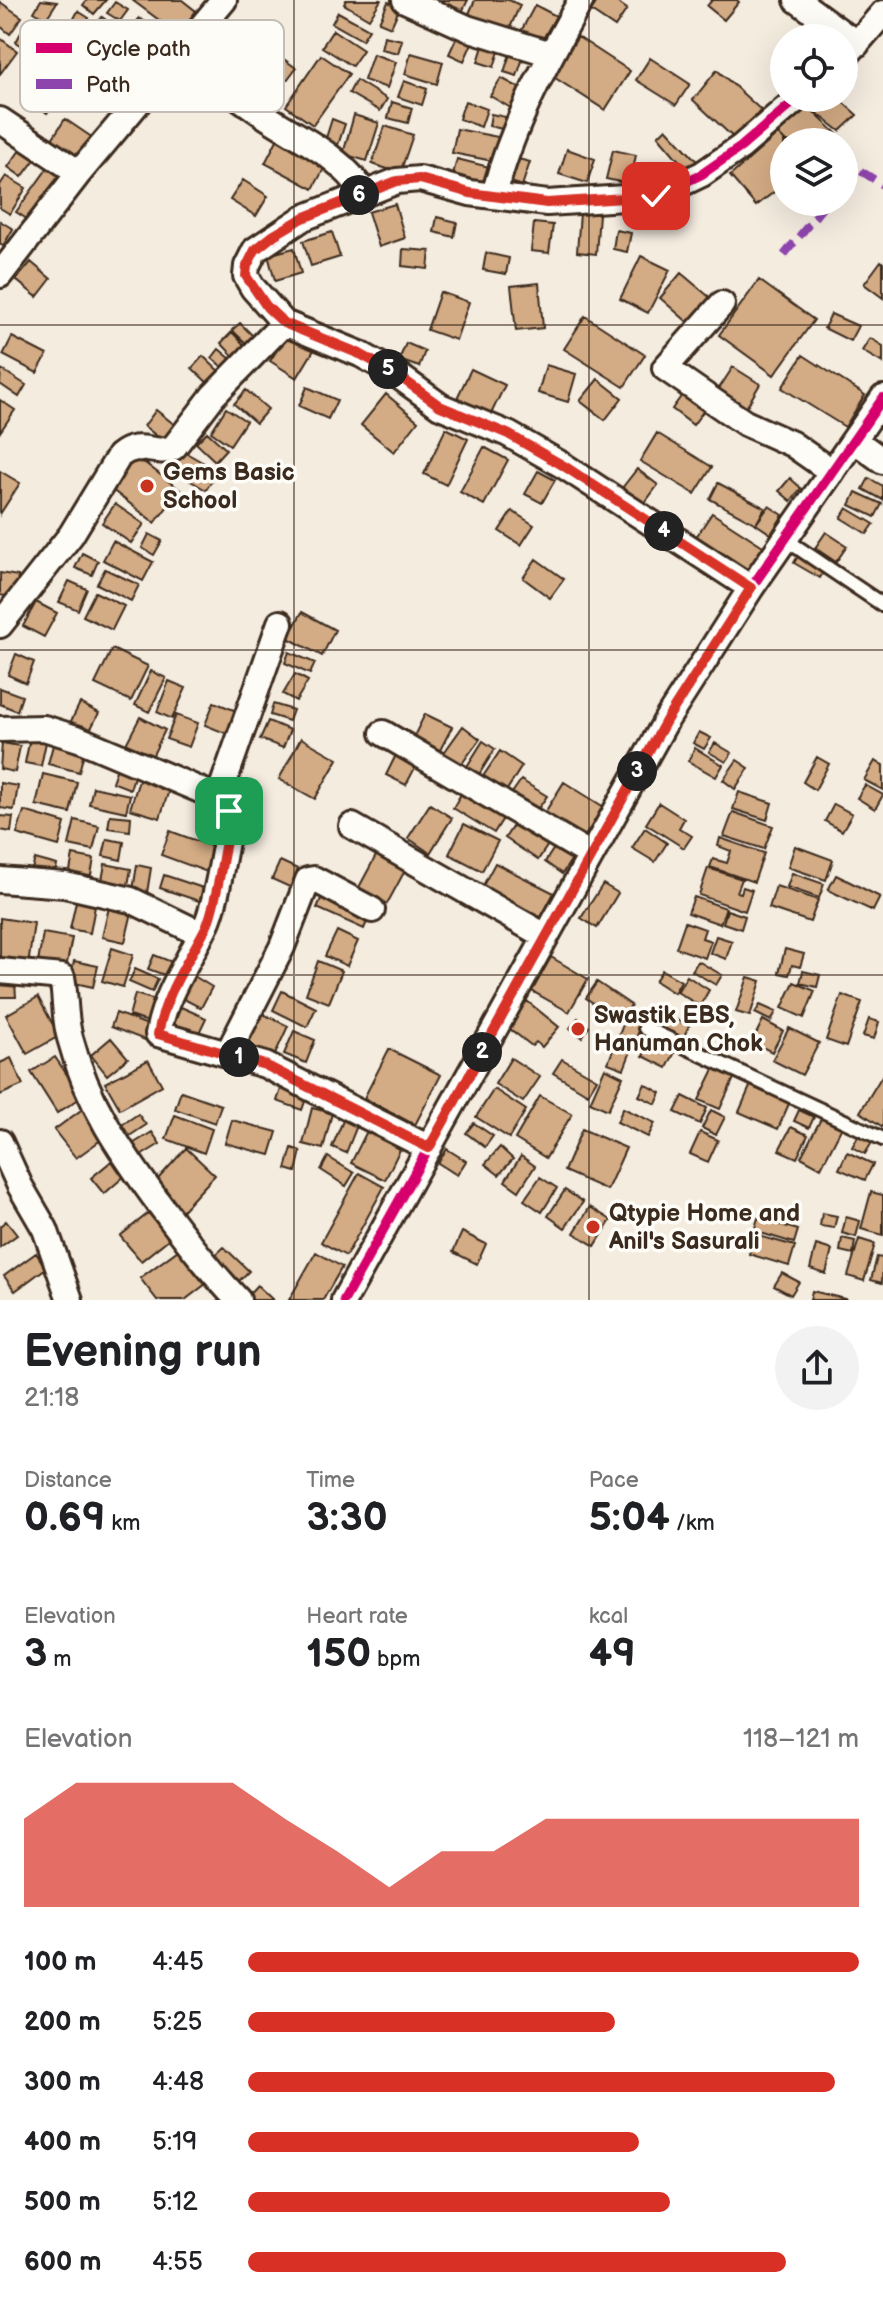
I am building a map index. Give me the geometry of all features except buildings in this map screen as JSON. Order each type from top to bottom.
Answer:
[{"type":"street","points":[[208,20],[224,0]]},
{"type":"street","points":[[405,0],[467,28],[551,54]]},
{"type":"street","points":[[494,195],[509,146],[551,54],[581,0]]},
{"type":"street","points":[[797,0],[822,24]]},
{"type":"street","points":[[858,43],[883,13]]},
{"type":"street","points":[[0,275],[131,112]]},
{"type":"street","points":[[260,112],[333,157],[353,175],[364,193]]},
{"type":"street","points":[[751,588],[564,466],[508,434],[440,406],[396,374],[360,354],[284,323],[267,307],[246,276],[255,250],[303,218],[397,181],[420,179],[470,193],[547,203],[656,196],[702,174],[741,147],[782,112]]},
{"type":"street","points":[[0,120],[79,173]]},
{"type":"street","points":[[722,304],[665,368],[745,423],[792,444],[832,472]]},
{"type":"street","points":[[0,625],[71,535],[119,456],[126,449],[138,447],[167,451],[174,447],[213,396],[284,323]]},
{"type":"street","points":[[344,1300],[667,719],[751,588],[883,398]]},
{"type":"street","points":[[854,440],[883,461]]},
{"type":"street","points":[[218,799],[280,623]]},
{"type":"street","points":[[0,729],[44,728],[79,739],[218,799],[229,811],[229,827],[208,922],[162,1012],[158,1034],[265,1065],[429,1148]]},
{"type":"street","points":[[383,733],[591,855]]},
{"type":"street","points":[[352,826],[545,936]]},
{"type":"street","points":[[228,1053],[282,947],[308,880],[314,879],[372,910]]},
{"type":"street","points":[[0,880],[65,885],[131,900],[201,934]]},
{"type":"street","points":[[0,971],[62,977],[63,1004],[70,1040],[91,1097],[116,1145],[193,1249],[238,1300]]},
{"type":"street","points":[[0,1142],[20,1186],[45,1229],[70,1300]]},
{"type":"lane","points":[[785,539],[883,605]]},
{"type":"lane","points":[[645,1028],[883,1139]]},
{"type":"marked path","points":[[858,169],[883,185]]},
{"type":"marked path","points":[[784,255],[816,216]]},
{"type":"cycle path","points":[[751,588],[564,466],[508,434],[440,406],[396,374],[360,354],[284,323],[246,276],[255,250],[303,218],[397,181],[420,179],[470,193],[547,203],[656,196],[702,174],[741,147],[782,112]]},
{"type":"cycle path","points":[[344,1300],[667,719],[751,588],[883,398]]},
{"type":"place","name":"Gems Basic School","points":[[147,486]]},
{"type":"place","name":"Swastik EBS, Hanuman Chok","points":[[578,1029]]},
{"type":"place","name":"Qtypie Home and Anil's Sasurali","points":[[593,1227]]},
{"type":"route","points":[[229,811],[229,827],[208,922],[162,1012],[158,1034],[265,1065],[429,1148],[667,719],[751,588],[564,466],[508,434],[440,406],[396,374],[360,354],[284,323],[253,288],[246,276],[247,266],[255,250],[303,218],[397,181],[420,179],[470,193],[547,203],[656,196]]}]
